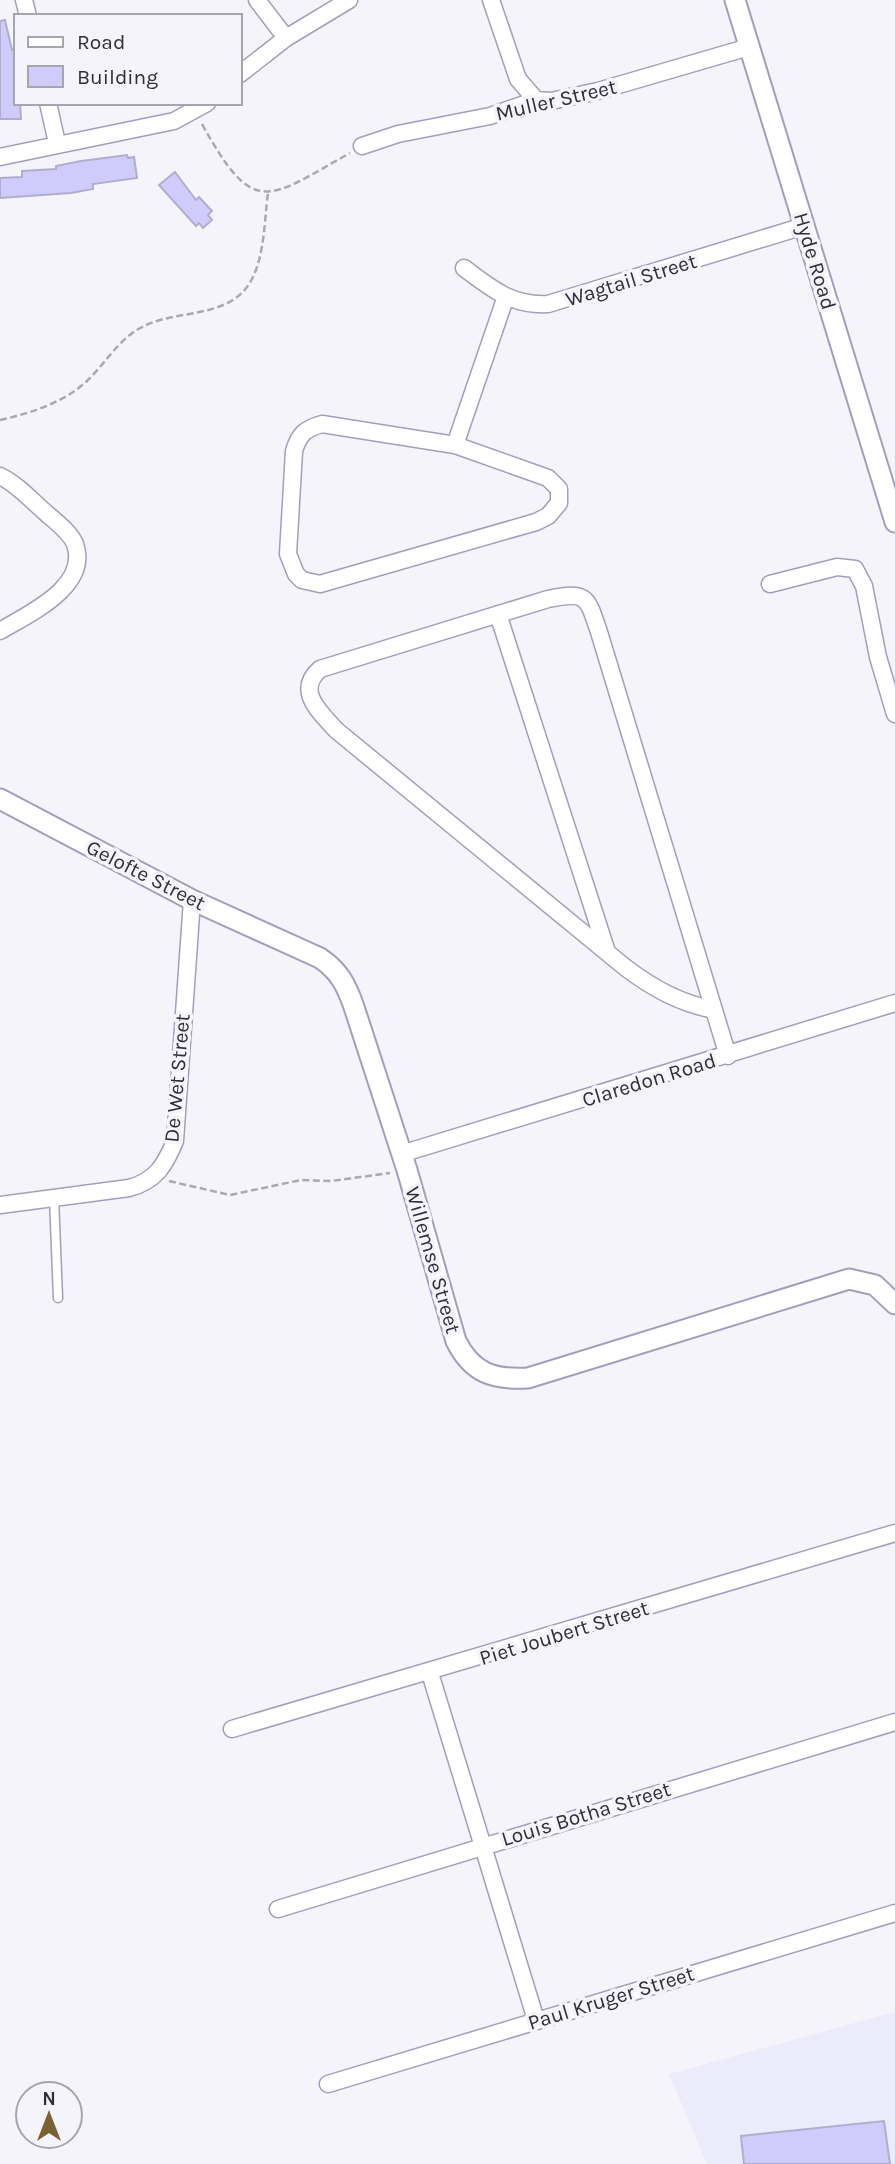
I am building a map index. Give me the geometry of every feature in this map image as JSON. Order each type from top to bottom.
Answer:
[{"type":"street","points":[[257,0],[286,38]]},
{"type":"street","points":[[242,72],[286,38],[349,0]]},
{"type":"street","points":[[491,0],[518,79],[536,100]]},
{"type":"street","name":"Hyde Road","points":[[735,0],[895,522]]},
{"type":"street","name":"Muller Street","points":[[362,146],[398,134],[490,116],[536,100],[551,101],[598,91],[749,47]]},
{"type":"street","points":[[48,105],[57,143]]},
{"type":"street","points":[[0,157],[57,143],[174,121],[201,108]]},
{"type":"street","name":"Wagtail Street","points":[[464,268],[505,299],[532,305],[548,304],[804,226]]},
{"type":"street","points":[[455,445],[505,299]]},
{"type":"street","points":[[322,424],[455,445],[554,482],[560,496],[555,509],[536,522],[320,584],[302,580],[296,575],[288,554],[293,451],[297,439],[306,428],[322,424]]},
{"type":"street","points":[[0,475],[60,525],[74,542],[77,564],[71,578],[58,593],[0,631]]},
{"type":"street","points":[[770,584],[837,566],[855,569],[863,586],[878,657],[895,714]]},
{"type":"street","points":[[714,1010],[688,1005],[665,995],[607,951],[336,730],[313,705],[309,694],[312,676],[320,669],[498,614],[575,594],[590,604],[714,1010],[728,1056]]},
{"type":"street","points":[[498,614],[607,951]]},
{"type":"street","name":"Gelofte Street","points":[[0,799],[192,900],[295,946]]},
{"type":"street","name":"De Wet Street","points":[[154,1177],[166,1163],[175,1141],[192,900]]},
{"type":"street","name":"Willemse Street","points":[[295,946],[335,968],[346,984],[404,1162],[456,1341],[471,1365],[498,1379],[528,1378],[835,1282],[855,1279],[869,1282],[895,1304]]},
{"type":"street","name":"Claredon Road","points":[[404,1162],[895,1003]]},
{"type":"street","points":[[0,1205],[129,1188],[145,1184],[154,1177]]},
{"type":"street","name":"Piet Joubert Street","points":[[232,1729],[430,1673],[895,1533]]},
{"type":"street","points":[[430,1673],[536,2020]]},
{"type":"street","name":"Louis Botha Street","points":[[278,1909],[895,1722]]},
{"type":"street","name":"Paul Kruger Street","points":[[328,2084],[895,1913]]},
{"type":"lane","points":[[54,1198],[58,1298]]},
{"type":"path","points":[[201,108],[229,171],[250,190],[268,193],[296,183],[362,146]]},
{"type":"path","points":[[0,420],[27,414],[74,392],[124,339],[144,326],[231,301],[247,287],[254,273],[268,193]]},
{"type":"path","points":[[154,1177],[230,1195],[301,1180],[331,1181],[404,1162]]},
{"type":"shaded area","points":[[895,2012],[895,2164],[707,2164],[669,2074]]},
{"type":"building","points":[[5,20],[14,50],[14,105],[20,105],[21,119],[0,119],[0,21]]},
{"type":"building","points":[[127,155],[128,158],[134,157],[137,178],[93,184],[93,189],[71,193],[0,198],[0,178],[22,177],[22,171],[56,169],[56,166],[81,161]]},
{"type":"building","points":[[175,172],[196,200],[199,197],[212,211],[208,215],[212,220],[203,228],[199,223],[196,226],[159,185]]},
{"type":"building","points":[[884,2121],[890,2164],[744,2164],[741,2136]]}]
